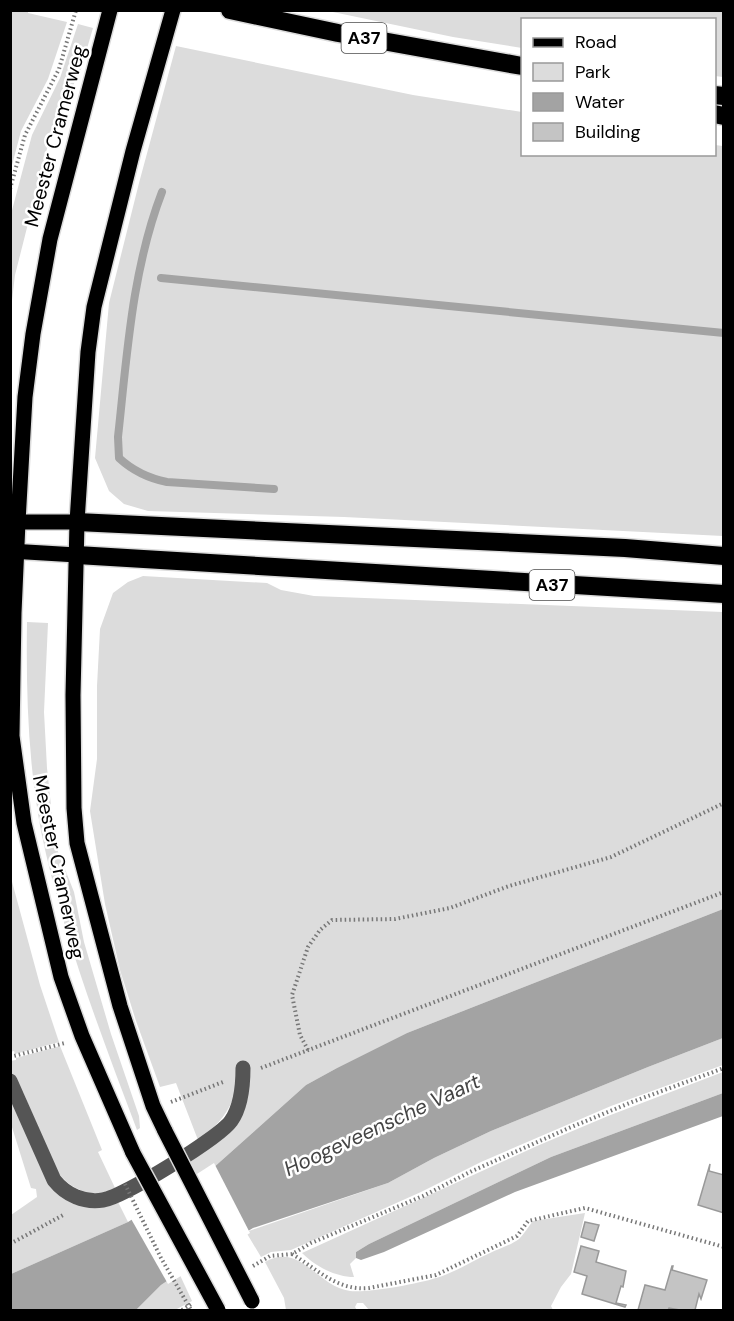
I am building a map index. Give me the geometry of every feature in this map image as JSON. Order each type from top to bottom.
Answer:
[{"type":"highway","name":"A37","points":[[236,12],[521,68]]},
{"type":"highway","name":"A37","points":[[77,522],[625,548],[723,556]]},
{"type":"highway","name":"A37","points":[[76,555],[723,594]]},
{"type":"main road","name":"Meester Cramerweg","points":[[110,10],[64,180],[40,286],[25,397],[14,522],[12,736],[24,823],[61,977],[82,1036],[133,1153],[218,1311]]},
{"type":"main road","name":"Meester Cramerweg","points":[[173,10],[133,151],[94,307],[88,352],[76,555],[73,694],[77,843],[120,1006],[153,1106],[255,1306]]},
{"type":"main road","points":[[14,522],[77,522]]},
{"type":"main road","points":[[14,551],[76,555]]},
{"type":"street","points":[[10,1081],[18,1095],[49,1173],[67,1192],[86,1200],[104,1200],[113,1197],[201,1145],[224,1128],[232,1119],[237,1107],[243,1071]]},
{"type":"path","name":"Meester Cramerweg","points":[[10,189],[25,135],[58,69],[76,10]]},
{"type":"path","points":[[308,1050],[300,1035],[292,995],[308,947],[320,930],[332,920],[395,919],[450,908],[509,886],[611,857],[723,803]]},
{"type":"path","points":[[170,1102],[243,1071],[308,1050],[723,892]]},
{"type":"path","points":[[10,1057],[69,1042]]},
{"type":"path","points":[[250,1268],[270,1256],[292,1254],[311,1243],[423,1196],[472,1171],[569,1128],[723,1068]]},
{"type":"path","points":[[120,1175],[161,1258],[191,1311]]},
{"type":"path","points":[[10,1244],[80,1206],[86,1200]]},
{"type":"path","points":[[292,1254],[336,1284],[358,1289],[369,1288],[436,1275],[517,1236],[528,1221],[585,1208],[723,1247]]},
{"type":"path","points":[[182,1311],[202,1298]]},
{"type":"green space","points":[[11,10],[28,11],[28,13],[67,22],[48,79],[21,131],[11,169]]},
{"type":"green space","points":[[328,11],[723,11],[723,77],[716,76],[716,18],[521,18],[521,48],[453,37]]},
{"type":"green space","points":[[78,24],[93,28],[81,69],[52,129],[15,275],[11,309],[11,214],[32,135],[60,78]]},
{"type":"green space","points":[[176,46],[413,95],[521,112],[521,156],[716,156],[716,145],[723,146],[723,536],[344,517],[148,511],[124,504],[109,491],[95,458],[109,303]]},
{"type":"green space","points":[[143,576],[267,583],[281,590],[314,596],[723,612],[723,909],[407,1033],[337,1068],[306,1085],[212,1169],[197,1179],[189,1161],[218,1141],[233,1099],[219,1122],[198,1140],[176,1083],[160,1087],[120,970],[105,904],[90,811],[97,759],[100,629],[113,593],[128,582]]},
{"type":"green space","points":[[27,622],[48,623],[44,712],[55,844],[74,892],[84,942],[111,1034],[139,1116],[140,1128],[137,1130],[71,945],[41,831],[33,779],[29,727]]},
{"type":"green space","points":[[11,878],[40,985],[59,1042],[15,1054],[14,1051],[10,1052]]},
{"type":"green space","points":[[723,1038],[723,1065],[611,1106],[481,1162],[421,1192],[291,1250],[271,1252],[261,1257],[246,1232],[388,1183],[491,1131]]},
{"type":"green space","points":[[60,1046],[102,1150],[98,1152],[116,1190],[99,1193],[84,1191],[70,1184],[58,1173],[23,1092],[11,1072],[10,1061]]},
{"type":"green space","points":[[723,1072],[723,1093],[551,1157],[369,1244],[356,1252],[356,1258],[350,1264],[354,1277],[326,1270],[302,1253],[537,1146]]},
{"type":"green space","points":[[10,1090],[71,1203],[95,1207],[118,1202],[128,1222],[11,1274],[11,1215],[37,1197],[36,1189],[31,1188],[11,1124]]},
{"type":"green space","points":[[585,1213],[571,1274],[551,1306],[553,1310],[369,1310],[363,1303],[357,1303],[355,1307],[357,1310],[286,1310],[284,1298],[265,1262],[278,1257],[289,1257],[299,1261],[327,1282],[350,1291],[393,1288],[443,1276],[509,1245],[521,1237],[533,1221]]},
{"type":"green space","points":[[179,1273],[192,1301],[175,1310],[136,1310],[161,1285]]},
{"type":"water","name":"Hoogeveensche Vaart","points":[[723,909],[723,1038],[491,1131],[388,1183],[253,1228],[161,1285],[136,1310],[11,1310],[11,1274],[128,1222],[212,1169],[306,1085],[407,1033]]},
{"type":"water","points":[[723,1093],[723,1116],[515,1192],[384,1252],[361,1260],[356,1258],[356,1252],[369,1244],[551,1157]]},
{"type":"pier","points":[[214,1163],[250,1233],[168,1284],[130,1217]]},
{"type":"building","points":[[710,1164],[709,1171],[724,1175],[724,1213],[698,1205]]},
{"type":"building","points":[[585,1222],[599,1225],[594,1241],[581,1237]]},
{"type":"building","points":[[581,1246],[599,1251],[596,1262],[626,1271],[623,1287],[621,1286],[616,1303],[626,1305],[625,1307],[582,1294],[587,1276],[574,1272]]},
{"type":"building","points":[[672,1266],[672,1270],[707,1280],[701,1299],[699,1294],[695,1310],[669,1308],[668,1310],[638,1310],[645,1285],[665,1290]]},
{"type":"waterway","points":[[162,192],[137,282],[118,437],[119,458],[141,473],[167,482],[274,489]]},
{"type":"waterway","points":[[161,278],[724,333]]}]
